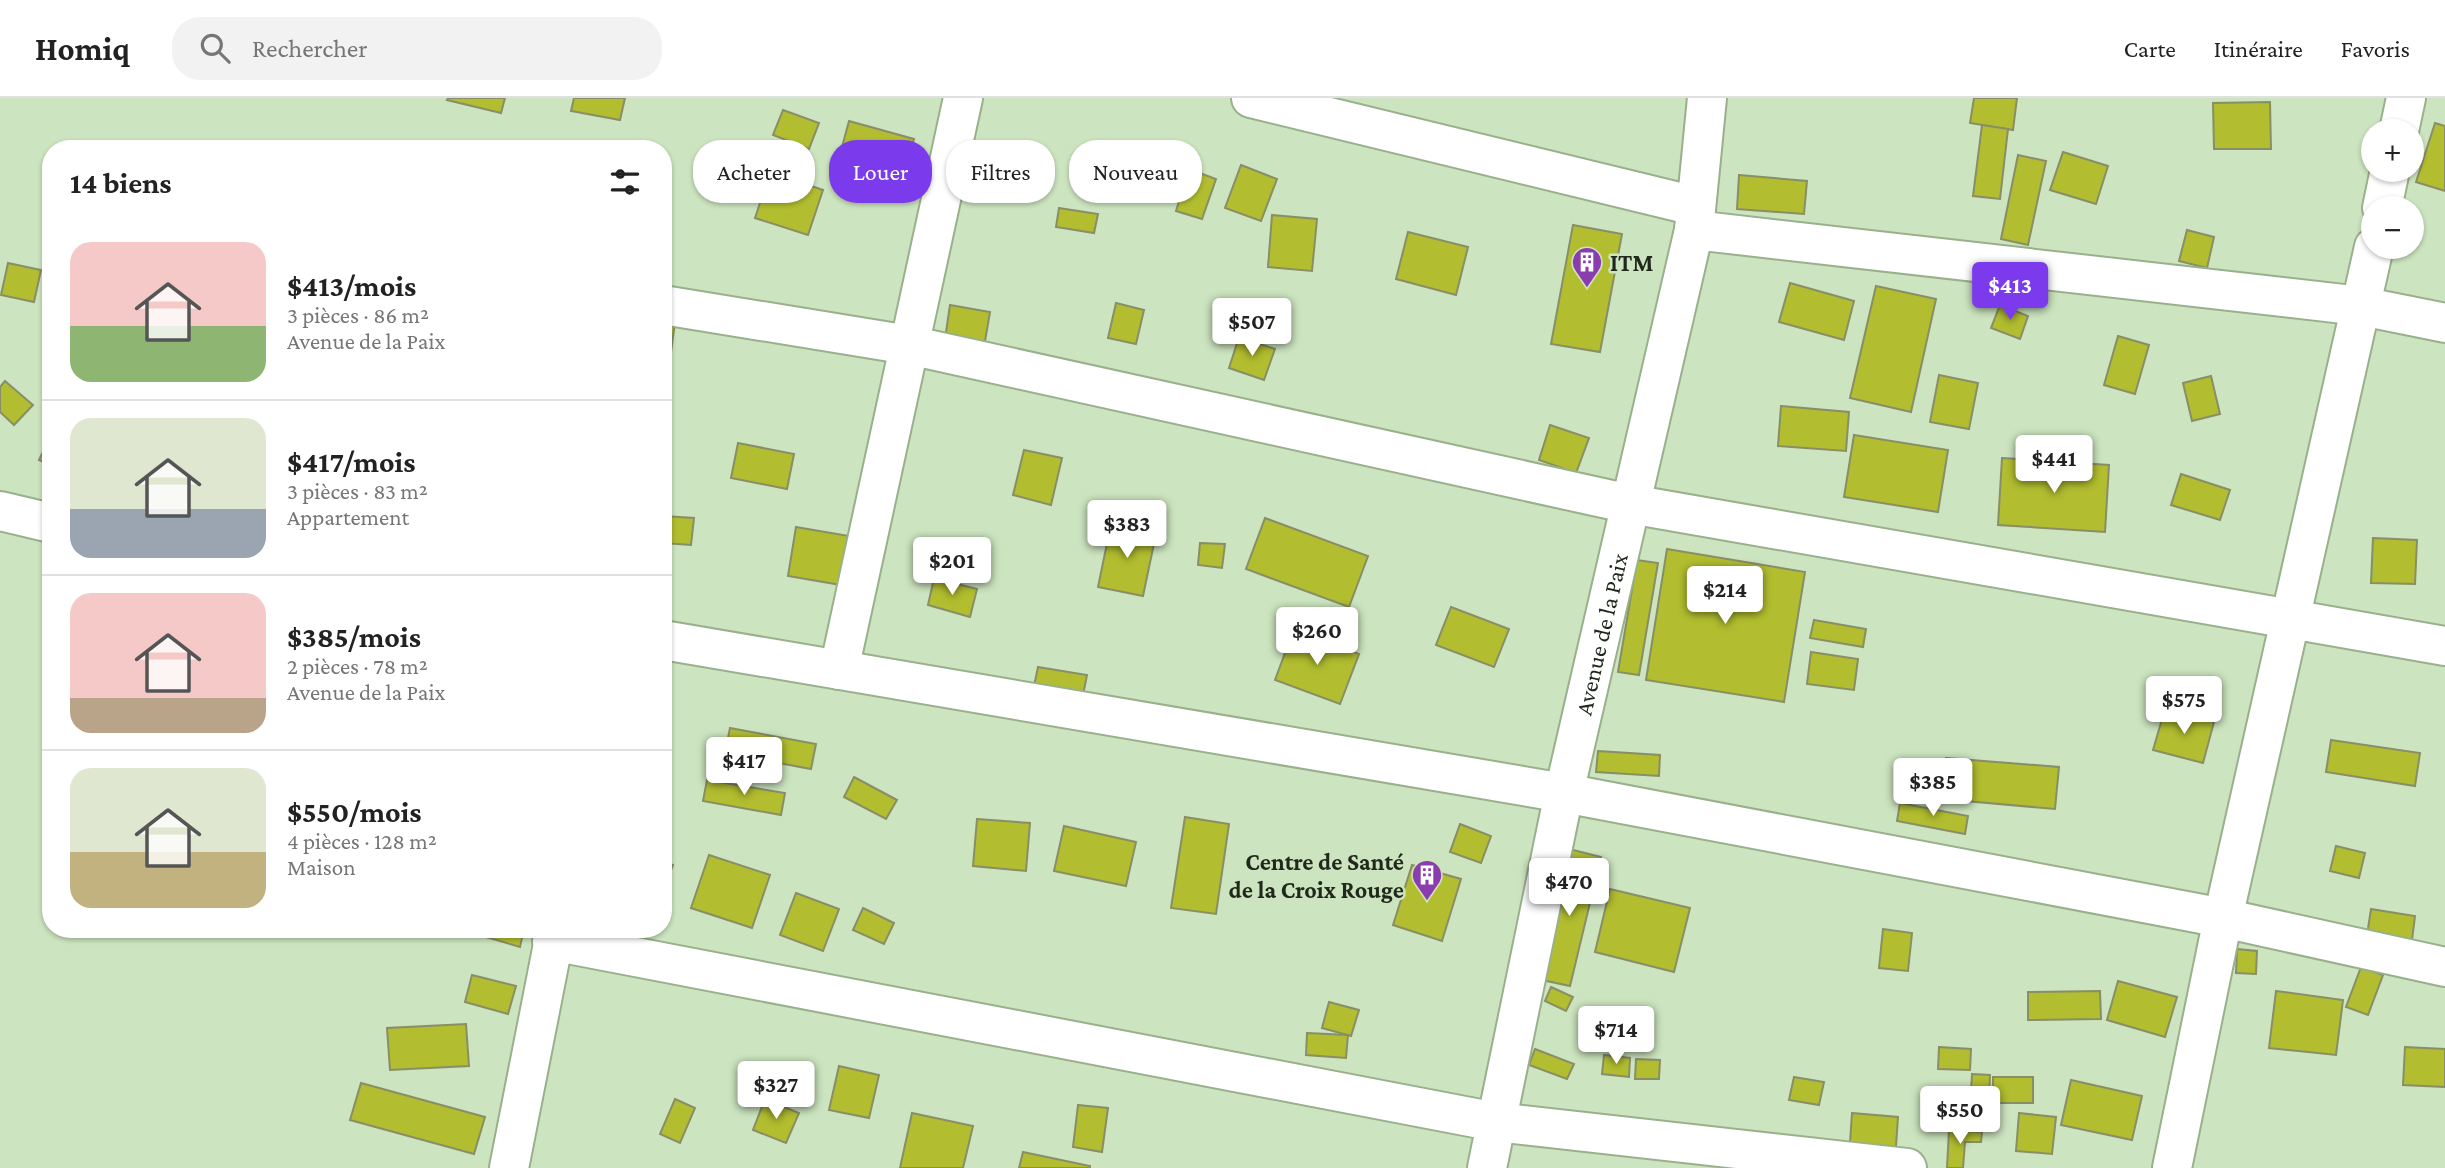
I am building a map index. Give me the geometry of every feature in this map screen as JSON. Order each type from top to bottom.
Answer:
[{"type":"street","points":[[839,670],[963,98]]},
{"type":"street","points":[[1251,98],[1694,218],[2361,306],[2445,323]]},
{"type":"street","name":"Avenue de la Paix","points":[[1487,1168],[1564,793],[1694,218],[1707,98]]},
{"type":"street","points":[[2402,119],[2406,98]]},
{"type":"street","points":[[2172,1168],[2223,918],[2371,259]]},
{"type":"street","points":[[672,307],[909,345],[1630,504],[2445,646]]},
{"type":"street","points":[[0,511],[42,521]]},
{"type":"street","points":[[672,642],[1564,793],[2223,918],[2445,967]]},
{"type":"street","points":[[509,1168],[553,938]]},
{"type":"street","points":[[569,938],[1496,1122],[1907,1168]]},
{"type":"building","points":[[505,98],[501,113],[447,100]]},
{"type":"building","points":[[574,98],[625,98],[620,120],[571,111]]},
{"type":"building","points":[[1974,98],[2017,98],[2013,130],[1970,123]]},
{"type":"building","points":[[2270,102],[2271,149],[2214,149],[2213,103]]},
{"type":"building","points":[[783,110],[819,123],[812,140],[786,140],[773,135]]},
{"type":"building","points":[[849,121],[914,139],[914,140],[844,140]]},
{"type":"building","points":[[2435,123],[2445,126],[2445,191],[2416,182],[2424,182],[2424,157]]},
{"type":"building","points":[[1982,125],[2008,129],[2000,199],[1973,196]]},
{"type":"building","points":[[2063,152],[2108,166],[2096,204],[2050,190]]},
{"type":"building","points":[[2018,155],[2046,161],[2028,245],[2001,239]]},
{"type":"building","points":[[1241,165],[1277,179],[1261,221],[1225,208]]},
{"type":"building","points":[[1202,174],[1216,179],[1202,219],[1176,211],[1178,203],[1202,203]]},
{"type":"building","points":[[1739,175],[1807,181],[1804,214],[1737,209]]},
{"type":"building","points":[[815,187],[823,190],[808,235],[755,218],[760,203],[815,203]]},
{"type":"building","points":[[1059,208],[1098,214],[1094,233],[1056,227]]},
{"type":"building","points":[[1272,215],[1317,219],[1312,271],[1268,267]]},
{"type":"building","name":"ITM","points":[[1573,225],[1622,234],[1600,352],[1551,344]]},
{"type":"building","points":[[2187,230],[2214,237],[2207,268],[2179,261]]},
{"type":"building","points":[[1408,232],[1468,247],[1456,295],[1396,279]]},
{"type":"building","points":[[8,263],[41,270],[34,302],[1,295]]},
{"type":"building","points":[[1790,283],[1854,301],[1844,340],[1779,322]]},
{"type":"building","points":[[1876,286],[1936,299],[1911,412],[1850,398]]},
{"type":"building","points":[[1116,303],[1144,310],[1136,344],[1108,338]]},
{"type":"building","points":[[950,305],[990,312],[983,353],[944,346]]},
{"type":"building","points":[[2000,305],[2028,316],[2020,339],[1991,328]]},
{"type":"building","points":[[672,313],[676,314],[672,345]]},
{"type":"building","points":[[2118,336],[2149,345],[2135,394],[2104,385]]},
{"type":"building","points":[[1239,337],[1275,349],[1264,380],[1229,368]]},
{"type":"building","points":[[1939,375],[1978,383],[1969,429],[1930,422]]},
{"type":"building","points":[[2211,376],[2220,414],[2192,421],[2183,383]]},
{"type":"building","points":[[5,381],[33,405],[14,425],[0,412],[0,387]]},
{"type":"building","points":[[1781,406],[1849,412],[1846,451],[1778,446]]},
{"type":"building","points":[[1550,425],[1589,438],[1576,473],[1539,460]]},
{"type":"building","points":[[1854,435],[1948,450],[1938,512],[1844,497]]},
{"type":"building","points":[[738,443],[794,454],[787,489],[731,478]]},
{"type":"building","points":[[1024,450],[1062,458],[1051,505],[1013,495]]},
{"type":"building","points":[[2002,458],[2109,465],[2105,532],[1998,525]]},
{"type":"building","points":[[2181,474],[2230,490],[2220,520],[2171,505]]},
{"type":"building","points":[[672,517],[694,518],[691,545],[672,544]]},
{"type":"building","points":[[1265,518],[1368,556],[1349,607],[1246,569]]},
{"type":"building","points":[[1111,524],[1156,534],[1143,596],[1098,587]]},
{"type":"building","points":[[796,527],[849,536],[841,585],[788,576]]},
{"type":"building","points":[[2373,538],[2417,540],[2415,584],[2371,583]]},
{"type":"building","points":[[1200,543],[1225,544],[1222,568],[1198,565]]},
{"type":"building","points":[[1667,549],[1805,572],[1784,702],[1646,680]]},
{"type":"building","points":[[1637,560],[1658,563],[1639,675],[1618,672]]},
{"type":"building","points":[[934,578],[977,589],[970,617],[928,605]]},
{"type":"building","points":[[1451,607],[1509,629],[1494,667],[1436,645]]},
{"type":"building","points":[[1814,620],[1866,629],[1863,647],[1810,638]]},
{"type":"building","points":[[1294,629],[1359,654],[1340,704],[1275,680]]},
{"type":"building","points":[[1811,652],[1858,659],[1854,690],[1807,684]]},
{"type":"building","points":[[1038,667],[1087,675],[1082,700],[1033,691]]},
{"type":"building","points":[[2165,709],[2214,722],[2203,763],[2153,750]]},
{"type":"building","points":[[730,728],[816,744],[811,769],[725,753]]},
{"type":"building","points":[[2331,740],[2420,753],[2415,786],[2326,772]]},
{"type":"building","points":[[1598,751],[1660,755],[1659,776],[1596,772]]},
{"type":"building","points":[[1946,758],[2059,767],[2055,809],[1943,799]]},
{"type":"building","points":[[854,777],[897,800],[886,819],[844,797]]},
{"type":"building","points":[[707,780],[785,793],[781,815],[703,801]]},
{"type":"building","points":[[1900,803],[1968,816],[1965,834],[1897,821]]},
{"type":"building","points":[[1185,817],[1229,824],[1216,914],[1171,908]]},
{"type":"building","points":[[977,819],[1030,823],[1026,871],[973,866]]},
{"type":"building","points":[[1460,824],[1491,836],[1481,863],[1450,852]]},
{"type":"building","points":[[1064,826],[1136,842],[1126,886],[1054,871]]},
{"type":"building","points":[[2336,846],[2365,853],[2359,878],[2330,871]]},
{"type":"building","points":[[1569,849],[1601,857],[1570,986],[1537,979]]},
{"type":"building","points":[[709,855],[770,875],[752,928],[691,908]]},
{"type":"building","name":"Centre de Santé de la Croix Rouge","points":[[1412,865],[1461,879],[1442,941],[1393,925]]},
{"type":"building","points":[[1610,889],[1690,908],[1674,972],[1595,952]]},
{"type":"building","points":[[796,893],[839,909],[823,951],[780,935]]},
{"type":"building","points":[[863,908],[894,923],[884,944],[853,930]]},
{"type":"building","points":[[2371,909],[2415,916],[2411,948],[2366,942]]},
{"type":"building","points":[[1883,929],[1912,933],[1908,971],[1879,968]]},
{"type":"building","points":[[489,938],[522,938],[520,947]]},
{"type":"building","points":[[2237,949],[2257,951],[2256,974],[2236,973]]},
{"type":"building","points":[[2361,967],[2383,975],[2368,1015],[2346,1007]]},
{"type":"building","points":[[472,975],[516,986],[508,1014],[465,1002]]},
{"type":"building","points":[[2118,981],[2177,997],[2165,1037],[2107,1020]]},
{"type":"building","points":[[1551,987],[1573,997],[1566,1011],[1545,1001]]},
{"type":"building","points":[[2100,991],[2101,1019],[2028,1020],[2028,992]]},
{"type":"building","points":[[2276,991],[2343,1000],[2336,1055],[2269,1048]]},
{"type":"building","points":[[1329,1002],[1359,1010],[1351,1036],[1322,1028]]},
{"type":"building","points":[[466,1024],[469,1066],[390,1070],[387,1028]]},
{"type":"building","points":[[1610,1030],[1624,1031],[1622,1050],[1609,1050]]},
{"type":"building","points":[[1307,1033],[1348,1035],[1346,1058],[1306,1055]]},
{"type":"building","points":[[1939,1047],[1971,1049],[1970,1070],[1938,1069]]},
{"type":"building","points":[[2405,1047],[2445,1049],[2445,1087],[2403,1085]]},
{"type":"building","points":[[1535,1049],[1574,1064],[1567,1079],[1529,1065]]},
{"type":"building","points":[[1604,1055],[1630,1058],[1629,1077],[1602,1074]]},
{"type":"building","points":[[1636,1059],[1660,1060],[1659,1079],[1635,1079]]},
{"type":"building","points":[[839,1066],[879,1075],[869,1118],[829,1110]]},
{"type":"building","points":[[1972,1074],[1990,1075],[1988,1127],[1969,1127]]},
{"type":"building","points":[[1794,1077],[1824,1082],[1819,1105],[1789,1100]]},
{"type":"building","points":[[1993,1077],[2033,1077],[2033,1103],[1993,1103]]},
{"type":"building","points":[[2071,1080],[2142,1096],[2132,1140],[2061,1125]]},
{"type":"building","points":[[361,1083],[485,1117],[474,1154],[350,1120]]},
{"type":"building","points":[[675,1099],[695,1108],[680,1143],[660,1134]]},
{"type":"building","points":[[765,1099],[799,1113],[786,1143],[753,1130]]},
{"type":"building","points":[[1951,1100],[1968,1102],[1965,1123],[1949,1122]]},
{"type":"building","points":[[1078,1105],[1108,1108],[1102,1152],[1073,1147]]},
{"type":"building","points":[[912,1113],[973,1126],[963,1168],[900,1168]]},
{"type":"building","points":[[1852,1113],[1898,1117],[1895,1161],[1849,1157]]},
{"type":"building","points":[[2019,1113],[2056,1117],[2052,1154],[2016,1151]]},
{"type":"building","points":[[1949,1130],[1982,1132],[1981,1142],[1965,1142],[1963,1168],[1947,1168]]},
{"type":"building","points":[[1023,1152],[1090,1166],[1090,1168],[1019,1168]]},
{"type":"place","name":"ITM","points":[[1587,289]]},
{"type":"place","name":"Centre de Santé de la Croix Rouge","points":[[1427,902]]}]
